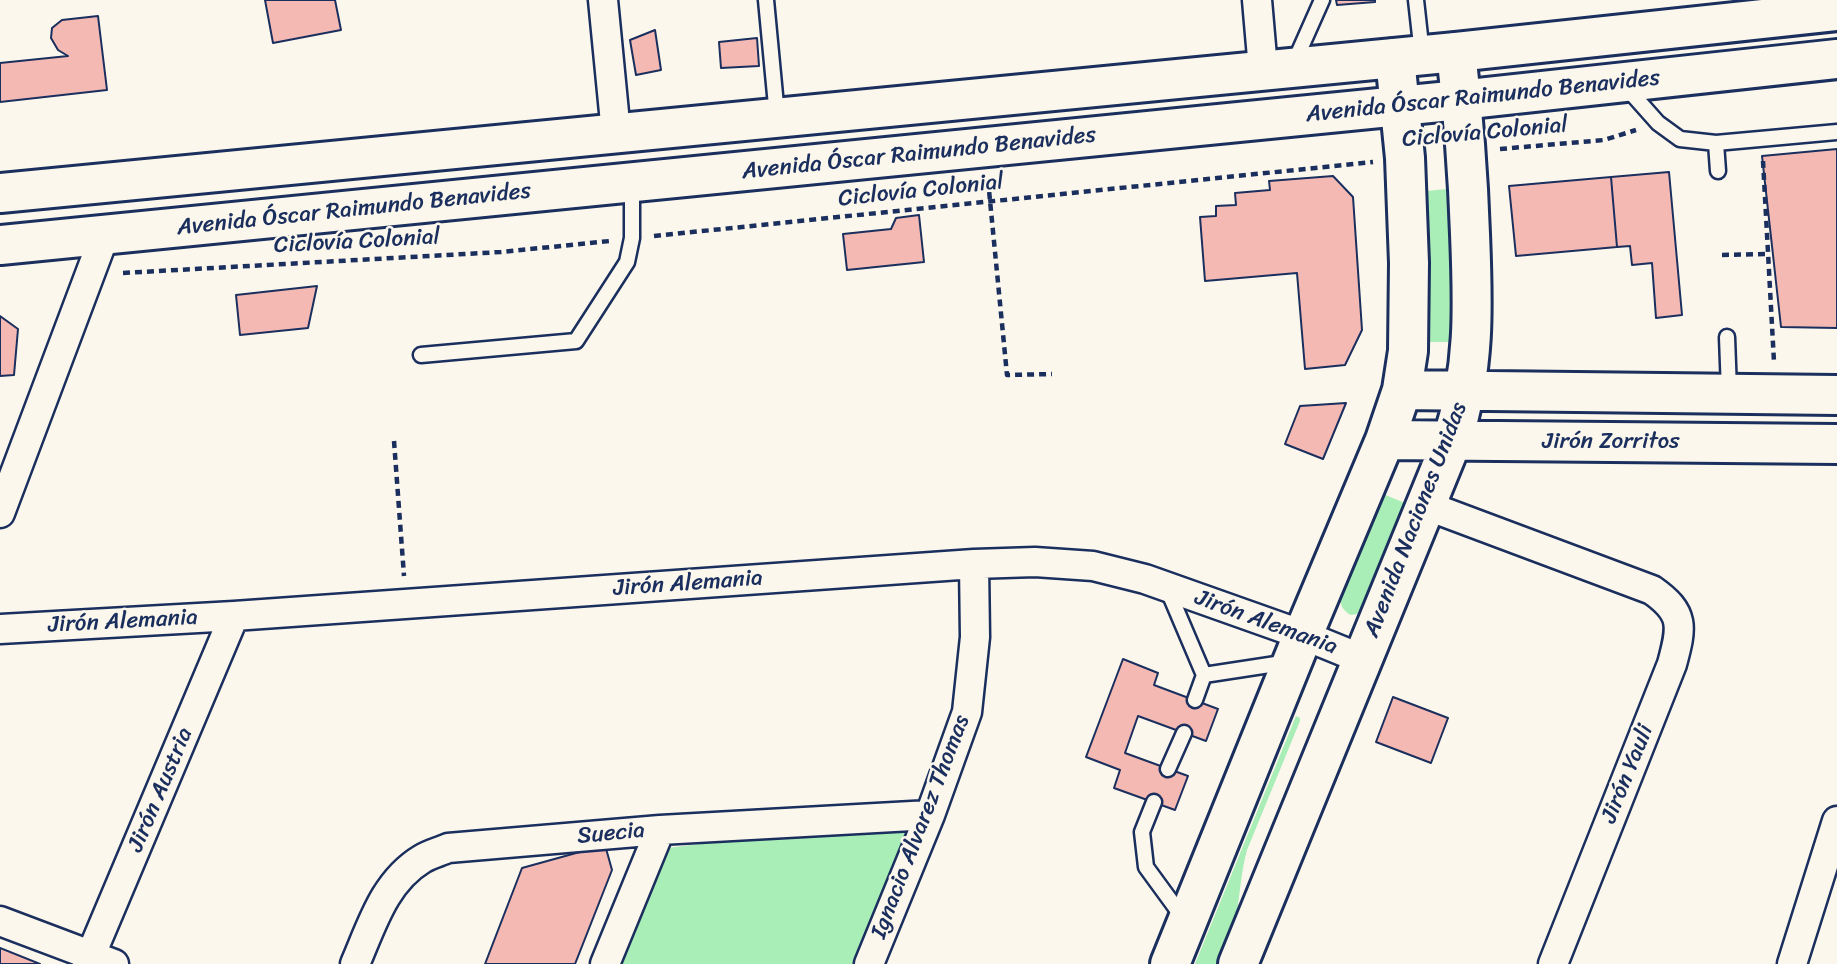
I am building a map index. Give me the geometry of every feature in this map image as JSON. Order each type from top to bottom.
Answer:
[{"type":"main road","name":"Avenida Óscar Raimundo Benavides","points":[[0,193],[1424,55],[1837,11]]},
{"type":"main road","name":"Avenida Naciones Unidas","points":[[1238,964],[1452,441],[1466,390],[1473,300],[1461,100],[1424,55]]},
{"type":"main road","points":[[1170,964],[1385,440],[1402,390],[1408,351],[1409,263],[1401,106],[1424,55]]},
{"type":"main road","name":"Avenida Óscar Raimundo Benavides","points":[[0,245],[1461,100],[1837,59]]},
{"type":"main road","points":[[1402,390],[1837,395]]},
{"type":"main road","name":"Jirón Zorritos","points":[[1385,440],[1837,444]]},
{"type":"street","points":[[603,0],[616,133]]},
{"type":"street","points":[[1257,0],[1277,68]]},
{"type":"street","points":[[0,513],[104,234]]},
{"type":"street","name":"Jirón Yauli","points":[[1425,505],[1652,590],[1668,601],[1679,619],[1672,664],[1553,964]]},
{"type":"street","name":"Jirón Alemania","points":[[0,629],[234,616],[974,564],[1035,562],[1093,566],[1145,579],[1166,586],[1298,649],[1362,659]]},
{"type":"street","name":"Ignacio Alvarez Thomas","points":[[869,964],[930,816],[967,712],[975,637],[974,564]]},
{"type":"street","name":"Jirón Austria","points":[[97,961],[234,616]]},
{"type":"street","name":"Suecia","points":[[355,964],[385,895],[401,874],[423,858],[448,848],[660,830],[930,816]]},
{"type":"street","points":[[1792,964],[1837,821]]},
{"type":"street","points":[[605,964],[660,830]]},
{"type":"street","points":[[0,921],[97,961]]},
{"type":"lane","points":[[766,0],[777,118]]},
{"type":"lane","points":[[1277,68],[1322,0]]},
{"type":"lane","points":[[1416,0],[1424,55]]},
{"type":"lane","points":[[1623,83],[1658,123],[1680,139],[1716,143],[1837,132]]},
{"type":"lane","points":[[1716,143],[1718,171]]},
{"type":"lane","points":[[421,355],[576,341],[627,262],[632,238],[632,183]]},
{"type":"lane","points":[[1727,337],[1730,394]]},
{"type":"lane","points":[[1166,586],[1204,675],[1195,700]]},
{"type":"lane","points":[[1204,675],[1298,649]]},
{"type":"lane","points":[[1168,769],[1184,733]]},
{"type":"lane","points":[[1154,802],[1142,832],[1146,867],[1187,923]]},
{"type":"path","name":"Ciclovía Colonial","points":[[1466,152],[1604,140],[1658,123]]},
{"type":"path","points":[[1762,139],[1775,395]]},
{"type":"path","points":[[984,148],[1007,375],[1052,374]]},
{"type":"path","name":"Ciclovía Colonial","points":[[89,275],[501,252],[1405,158]]},
{"type":"path","points":[[1722,255],[1768,254]]},
{"type":"path","points":[[394,441],[406,604]]},
{"type":"green space","points":[[1447,189],[1456,295],[1452,342],[1426,342],[1430,264],[1427,191]]},
{"type":"green space","points":[[1383,494],[1405,503],[1361,608],[1357,614],[1351,615],[1342,607],[1340,596]]},
{"type":"green space","points":[[1296,716],[1300,721],[1247,850],[1231,935],[1217,964],[1195,964]]},
{"type":"green space","points":[[928,817],[867,964],[621,964],[667,848]]},
{"type":"building","points":[[265,0],[335,0],[341,30],[273,43]]},
{"type":"building","points":[[1336,0],[1375,0],[1375,2],[1337,5]]},
{"type":"building","points":[[98,16],[107,90],[0,102],[0,63],[68,56],[58,50],[51,38],[52,28],[62,20]]},
{"type":"building","points":[[655,30],[661,70],[636,75],[630,40]]},
{"type":"building","points":[[757,38],[759,66],[721,68],[719,42]]},
{"type":"building","points":[[1837,149],[1837,328],[1781,327],[1762,156]]},
{"type":"building","points":[[1669,172],[1682,315],[1656,318],[1652,263],[1632,265],[1630,246],[1617,247],[1611,177]]},
{"type":"building","points":[[1333,176],[1353,197],[1362,330],[1345,365],[1305,369],[1297,273],[1205,281],[1200,217],[1216,216],[1216,206],[1236,205],[1235,193],[1270,190],[1269,181]]},
{"type":"building","points":[[1611,177],[1617,247],[1516,256],[1509,186]]},
{"type":"building","points":[[919,215],[924,262],[847,270],[843,234],[891,229],[896,218]]},
{"type":"building","points":[[317,286],[308,328],[240,335],[236,295]]},
{"type":"building","points":[[0,316],[18,329],[14,375],[0,376]]},
{"type":"building","points":[[1346,403],[1323,459],[1285,444],[1300,406]]},
{"type":"building","points":[[1123,659],[1158,673],[1154,685],[1218,709],[1206,741],[1138,716],[1125,753],[1188,776],[1175,810],[1114,788],[1120,770],[1086,757]]},
{"type":"building","points":[[1393,697],[1448,718],[1431,763],[1376,742]]},
{"type":"building","points":[[605,845],[612,870],[575,964],[485,964],[522,868]]},
{"type":"building","points":[[0,948],[40,964],[0,964]]}]
